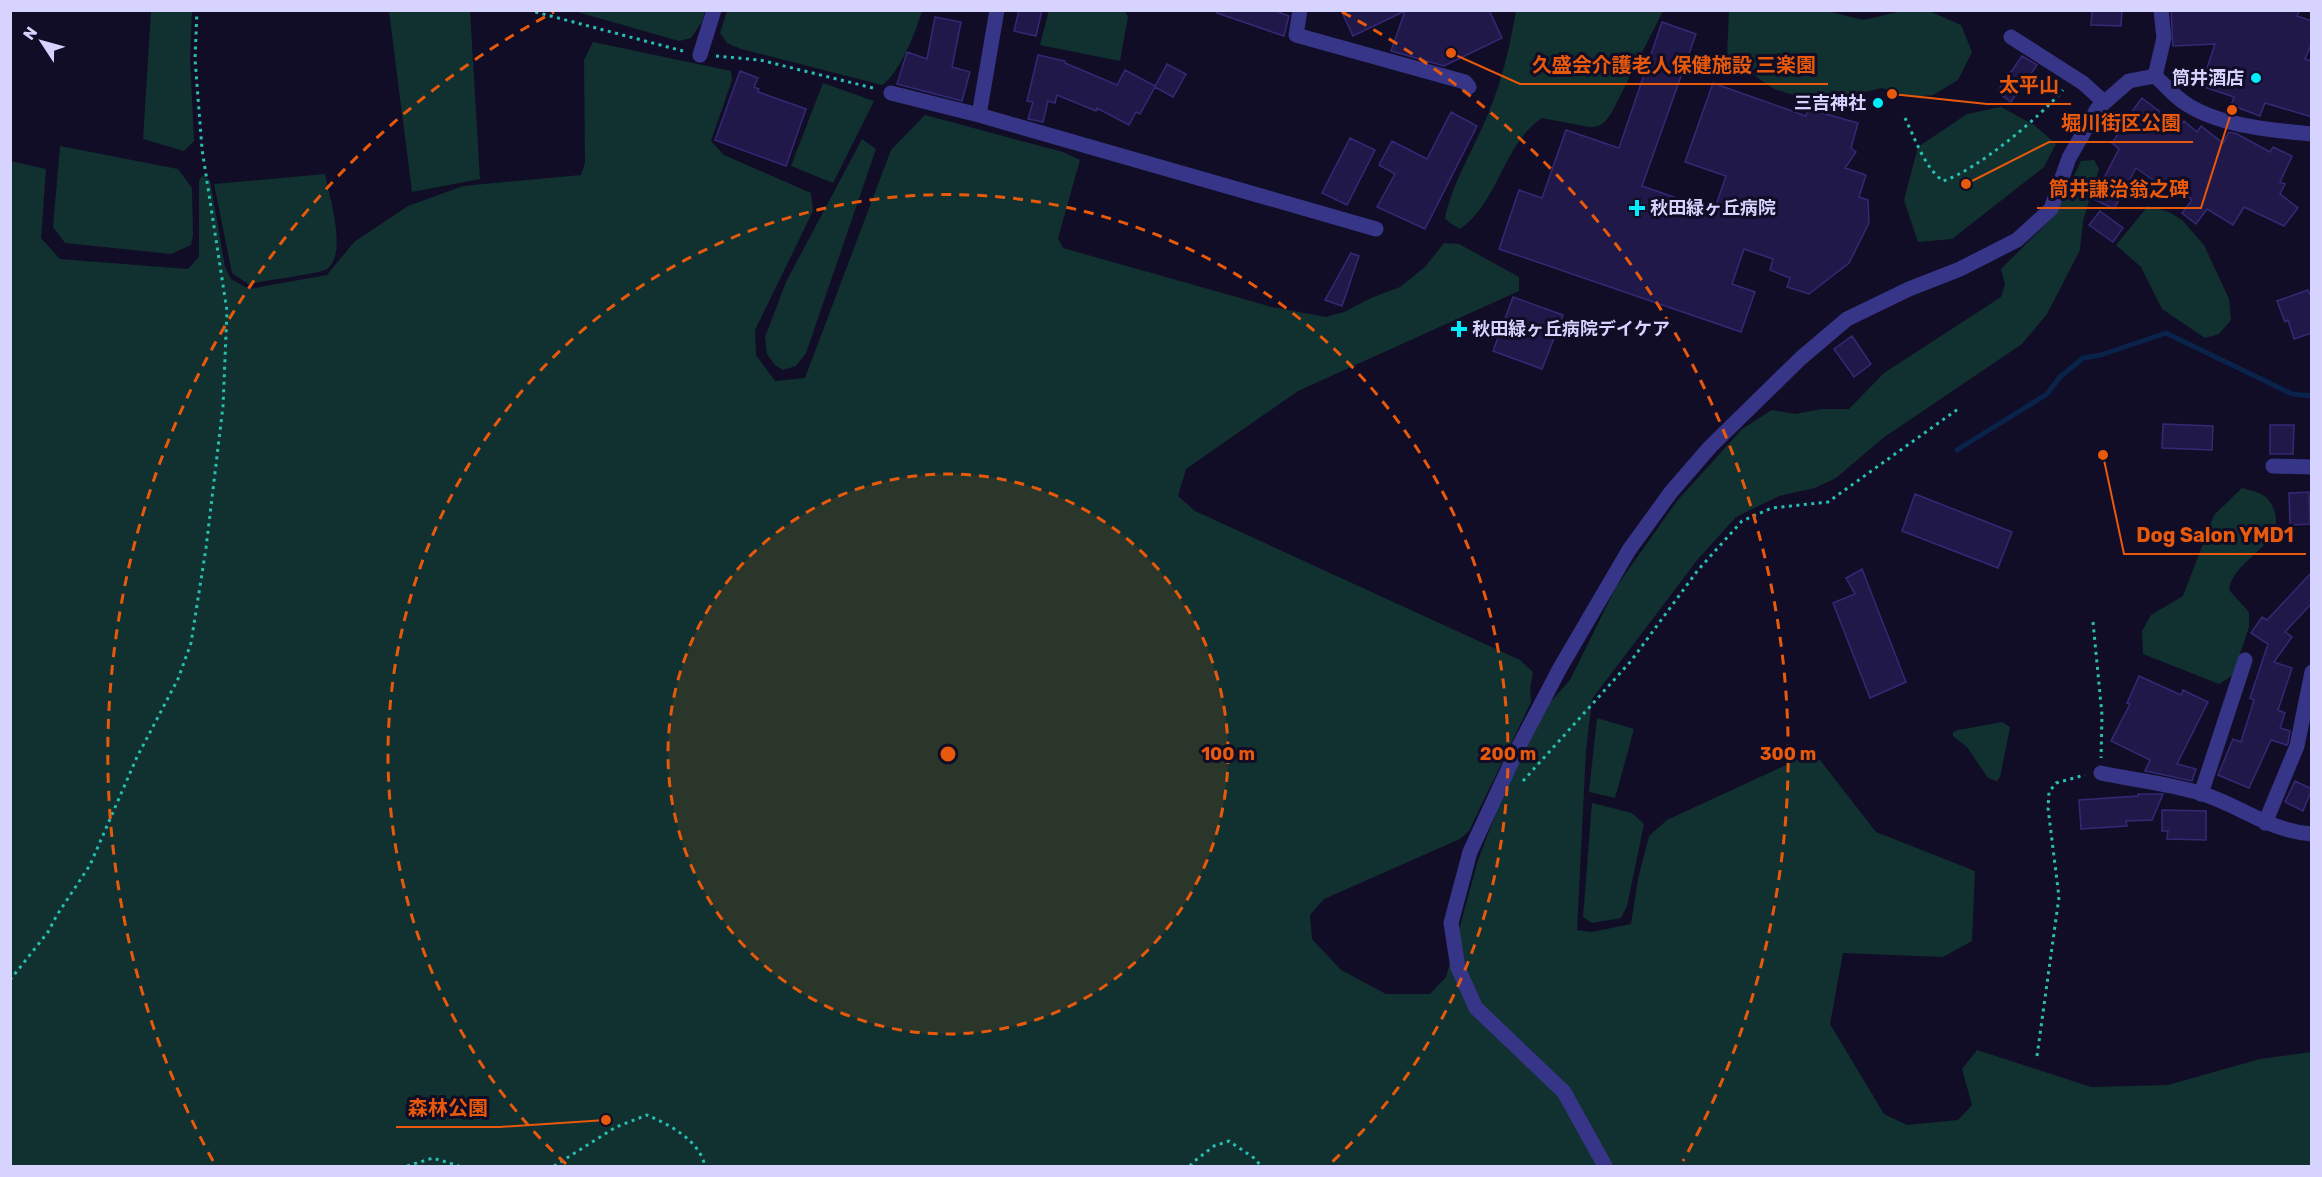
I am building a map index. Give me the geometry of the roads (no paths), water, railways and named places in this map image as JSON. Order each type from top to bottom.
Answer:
[{"type":"street","points":[[700,55],[714,10]]},
{"type":"street","points":[[979,115],[997,10]]},
{"type":"street","points":[[1300,10],[1296,35],[1465,82],[1469,87]]},
{"type":"street","points":[[2155,76],[2164,38],[2161,10]]},
{"type":"street","points":[[2011,37],[2073,77],[2104,102]]},
{"type":"street","points":[[1605,1167],[1564,1092],[1476,1008],[1458,968],[1451,923],[1470,852],[1518,748],[1560,668],[1629,550],[1671,492],[1710,447],[1801,358],[1847,318],[2017,240],[2051,209],[2069,158],[2097,109],[2129,81],[2155,76]]},
{"type":"street","points":[[2155,76],[2183,101],[2211,116],[2264,129],[2312,134]]},
{"type":"street","points":[[891,93],[979,115],[1376,229]]},
{"type":"street","points":[[2272,466],[2312,467]]},
{"type":"street","points":[[2201,794],[2245,660]]},
{"type":"street","points":[[2265,823],[2297,746],[2312,672]]},
{"type":"street","points":[[2101,773],[2201,794],[2265,823],[2291,832],[2312,834]]},
{"type":"waterway","points":[[1957,450],[2047,394],[2060,377],[2083,358],[2101,355],[2166,333],[2292,394],[2312,396]]},
{"type":"place","name":"久盛会介護老人保健施設 三楽園","points":[[1451,53]]},
{"type":"place","name":"筒井酒店","points":[[2256,78]]},
{"type":"place","name":"太平山","points":[[1892,94]]},
{"type":"place","name":"三吉神社","points":[[1878,103]]},
{"type":"place","name":"筒井謙治翁之碑","points":[[2232,110]]},
{"type":"place","name":"堀川街区公園","points":[[1966,184]]},
{"type":"place","name":"秋田緑ヶ丘病院","points":[[1637,208]]},
{"type":"place","name":"秋田緑ヶ丘病院デイケア","points":[[1459,329]]},
{"type":"place","name":"Dog Salon YMD1","points":[[2103,455]]},
{"type":"place","name":"森林公園","points":[[606,1120]]}]
